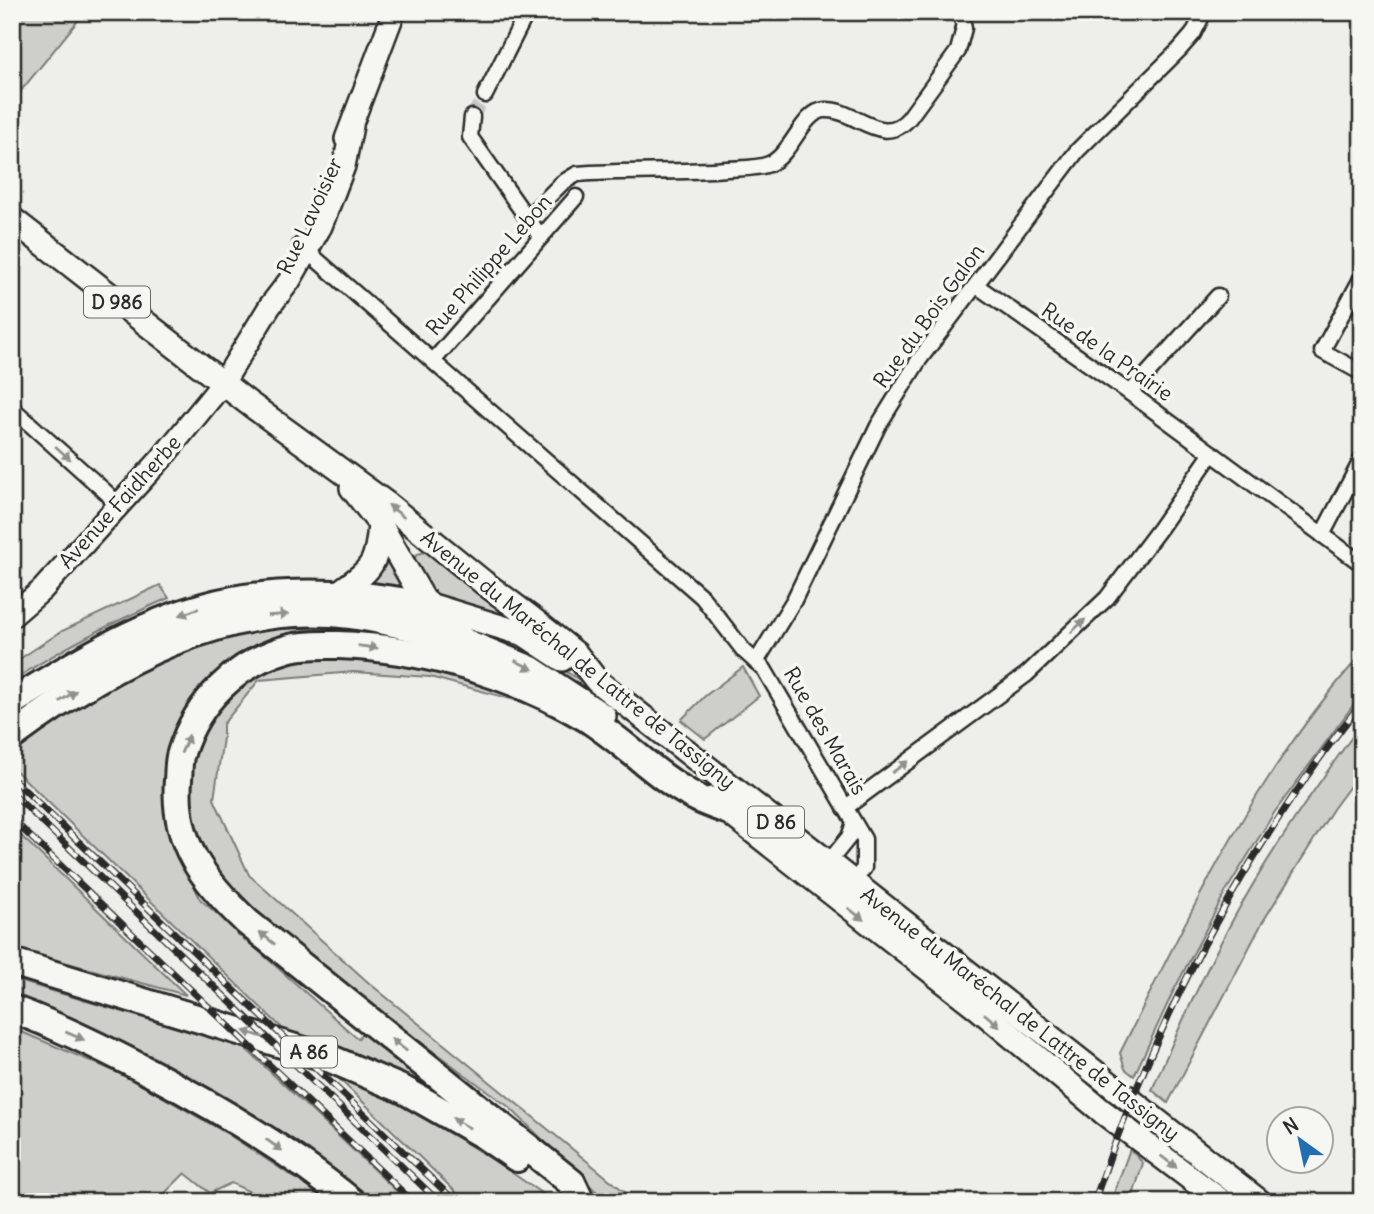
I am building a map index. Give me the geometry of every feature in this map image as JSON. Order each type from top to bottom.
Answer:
[{"type":"highway","points":[[12,702],[104,648],[159,623],[204,607],[252,598],[337,594],[426,604]]},
{"type":"highway","points":[[12,736],[85,685],[128,661],[168,643],[264,616],[350,615],[461,639]]},
{"type":"highway","points":[[581,1201],[572,1183],[247,922],[215,892],[193,859],[181,823],[177,794],[180,755],[196,716],[214,691],[241,669],[292,647],[314,644],[356,646],[453,663],[512,682],[584,717],[620,740],[696,798],[726,810]]},
{"type":"highway","name":"A 86","points":[[12,962],[331,1059],[404,1090],[473,1129],[581,1201]]},
{"type":"highway","points":[[12,1009],[100,1046],[191,1094],[257,1133],[352,1202]]},
{"type":"main road","name":"D 986","points":[[12,219],[223,383]]},
{"type":"main road","name":"Avenue du Maréchal de Lattre de Tassigny","points":[[223,383],[387,504],[576,654],[597,681],[1260,1202]]},
{"type":"main road","name":"D 86","points":[[337,469],[380,524],[426,604],[461,639],[521,663],[565,689],[638,741],[726,810]]},
{"type":"main road","points":[[337,594],[369,570],[378,547],[380,524]]},
{"type":"main road","points":[[405,568],[407,552],[414,546],[422,545],[462,573],[483,582]]},
{"type":"main road","points":[[426,604],[524,634],[597,681]]},
{"type":"main road","name":"Avenue du Maréchal de Lattre de Tassigny","points":[[726,810],[968,1000],[1102,1112],[1222,1202]]},
{"type":"street","name":"Rue Lavoisier","points":[[223,383],[303,248],[352,127],[394,12]]},
{"type":"street","points":[[485,95],[527,12]]},
{"type":"street","points":[[527,218],[562,183],[577,174],[702,171],[766,166],[783,155],[813,114],[823,110],[833,110],[880,129],[899,127],[909,118],[958,51],[964,28],[961,12]]},
{"type":"street","name":"Rue du Bois Galon","points":[[756,662],[794,600],[878,426],[919,360],[1077,151],[1193,34],[1204,12]]},
{"type":"street","points":[[472,117],[470,137],[541,237]]},
{"type":"street","name":"Rue Philippe Lebon","points":[[303,248],[434,360],[576,197]]},
{"type":"street","points":[[1362,276],[1322,351],[1362,373]]},
{"type":"street","name":"Rue de la Prairie","points":[[976,286],[1130,393],[1362,564]]},
{"type":"street","points":[[1130,393],[1218,296]]},
{"type":"street","name":"Rue des Marais","points":[[434,360],[702,597],[744,651],[764,669],[864,839],[864,868],[854,883]]},
{"type":"street","name":"Avenue Faidherbe","points":[[12,616],[42,590],[179,437],[223,383]]},
{"type":"street","points":[[12,408],[108,494],[117,507]]},
{"type":"street","points":[[845,808],[1027,674],[1107,598],[1212,453]]},
{"type":"street","points":[[1322,536],[1362,459]]},
{"type":"street","points":[[828,863],[849,837],[855,824]]},
{"type":"street","points":[[771,847],[793,851],[841,887],[848,888],[854,883]]},
{"type":"shaded area","points":[[12,12],[85,12],[12,102]]},
{"type":"shaded area","points":[[386,548],[410,590],[361,585]]},
{"type":"shaded area","points":[[425,552],[530,629],[492,611],[431,596],[413,561],[417,554]]},
{"type":"shaded area","points":[[160,585],[169,598],[89,636],[12,681],[12,664],[62,631]]},
{"type":"shaded area","points":[[458,622],[508,638],[580,680],[577,689],[469,634]]},
{"type":"shaded area","points":[[350,627],[438,644],[285,639],[247,651],[199,688],[182,718],[167,766],[163,805],[170,832],[200,899],[358,1039],[363,1031],[446,1099],[350,1054],[283,1029],[12,767],[12,749],[69,711],[128,677],[190,649],[255,630],[340,630]]},
{"type":"shaded area","points":[[1362,654],[1362,693],[1274,813],[1226,891],[1173,992],[1134,1076],[1125,1069],[1120,1053],[1199,897],[1257,795],[1324,699]]},
{"type":"shaded area","points":[[316,657],[451,668],[538,699],[626,758],[533,705],[430,677],[354,672],[259,680],[223,724],[214,799],[249,875],[369,983],[637,1202],[607,1202],[509,1107],[339,982],[231,892],[210,864],[191,817],[187,780],[202,731],[229,694],[266,668]]},
{"type":"shaded area","points":[[743,667],[759,696],[705,739],[681,720],[705,696]]},
{"type":"shaded area","points":[[1362,723],[1362,770],[1333,809],[1262,923],[1168,1103],[1152,1090],[1219,945],[1276,847]]},
{"type":"shaded area","points":[[12,827],[186,995],[12,948]]},
{"type":"shaded area","points":[[12,979],[245,1048],[408,1202],[369,1202],[296,1147],[12,1005]]},
{"type":"shaded area","points":[[12,1028],[126,1076],[228,1134],[331,1202],[272,1202],[231,1183],[210,1193],[185,1173],[156,1202],[12,1202]]},
{"type":"shaded area","points":[[335,1075],[406,1106],[498,1163],[554,1202],[466,1202]]},
{"type":"shaded area","points":[[1130,1149],[1143,1163],[1131,1202],[1111,1202]]},
{"type":"tunnel","points":[[472,117],[485,95]]},
{"type":"railway","points":[[1094,1202],[1145,1068],[1206,940],[1279,818],[1362,702]]},
{"type":"railway","points":[[12,778],[456,1202]]},
{"type":"railway","points":[[12,793],[439,1202]]},
{"type":"railway","points":[[12,819],[413,1202]]}]
